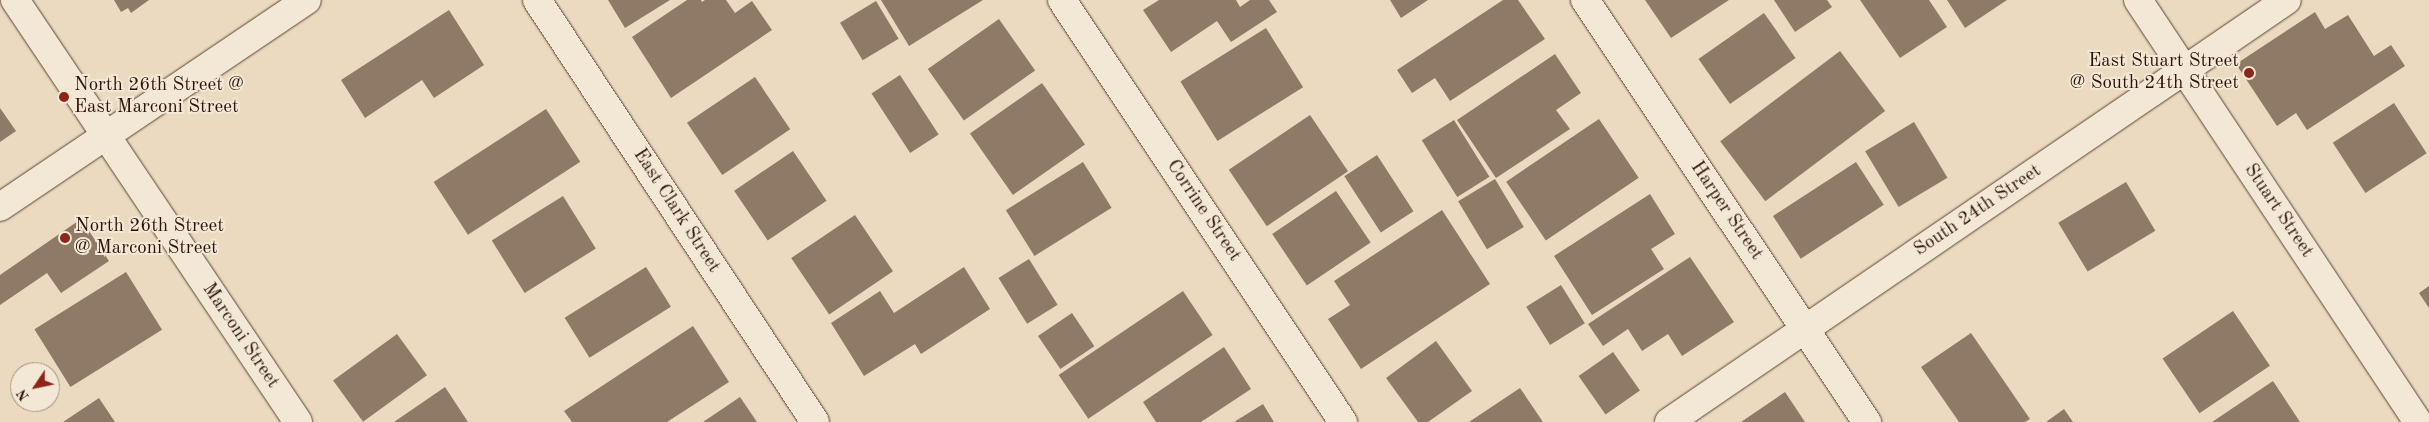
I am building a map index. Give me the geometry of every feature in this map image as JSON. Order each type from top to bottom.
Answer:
[{"type":"street","name":"Marconi Street","points":[[15,0],[298,422]]},
{"type":"street","points":[[0,207],[307,0]]},
{"type":"street","name":"East Clark Street","points":[[537,0],[815,422]]},
{"type":"street","name":"Corrine Street","points":[[1062,0],[1343,422]]},
{"type":"street","name":"Harper Street","points":[[1585,0],[1867,422]]},
{"type":"street","name":"Stuart Street","points":[[2138,0],[2418,422]]},
{"type":"street","name":"South 24th Street","points":[[1669,422],[2287,0]]},
{"type":"building","points":[[114,0],[149,0],[131,13],[128,8],[121,12]]},
{"type":"building","points":[[608,0],[670,0],[625,28]]},
{"type":"building","points":[[687,0],[701,0],[702,2],[705,0],[726,0],[735,13],[752,1],[772,30],[671,98],[632,37]]},
{"type":"building","points":[[881,0],[983,0],[909,46]]},
{"type":"building","points":[[1159,0],[1236,0],[1240,7],[1250,0],[1269,0],[1277,12],[1231,42],[1217,21],[1171,52],[1143,10]]},
{"type":"building","points":[[1390,0],[1428,0],[1401,18]]},
{"type":"building","points":[[1503,0],[1518,0],[1545,39],[1450,101],[1435,78],[1412,93],[1397,70]]},
{"type":"building","points":[[1645,0],[1729,0],[1671,38]]},
{"type":"building","points":[[1774,0],[1827,0],[1832,7],[1795,32]]},
{"type":"building","points":[[1860,0],[1929,0],[1947,27],[1900,58]]},
{"type":"building","points":[[1947,0],[2007,0],[1965,28]]},
{"type":"building","points":[[876,1],[899,39],[863,60],[840,23]]},
{"type":"building","points":[[449,10],[484,65],[434,98],[422,80],[365,118],[341,80]]},
{"type":"building","points":[[2315,12],[2325,29],[2348,15],[2374,56],[2391,45],[2405,66],[2307,130],[2296,113],[2277,126],[2236,64]]},
{"type":"building","points":[[1764,13],[1796,58],[1730,104],[1698,59]]},
{"type":"building","points":[[999,19],[1035,71],[964,121],[928,69]]},
{"type":"building","points":[[1266,28],[1303,87],[1217,141],[1180,82]]},
{"type":"building","points":[[1840,51],[1885,111],[1765,201],[1720,141]]},
{"type":"building","points":[[1555,54],[1581,93],[1556,110],[1570,129],[1496,178],[1457,120]]},
{"type":"building","points":[[900,75],[939,135],[910,153],[871,94]]},
{"type":"building","points":[[755,77],[790,129],[722,175],[687,123]]},
{"type":"building","points":[[1042,83],[1085,144],[1013,195],[970,133]]},
{"type":"building","points":[[2394,103],[2427,153],[2365,193],[2333,143]]},
{"type":"building","points":[[0,108],[16,131],[0,142]]},
{"type":"building","points":[[546,109],[580,162],[468,235],[434,182]]},
{"type":"building","points":[[1310,115],[1348,171],[1267,226],[1229,170]]},
{"type":"building","points":[[1599,119],[1639,178],[1546,240],[1506,182]]},
{"type":"building","points":[[1454,120],[1490,177],[1457,197],[1422,140]]},
{"type":"building","points":[[1914,122],[1947,178],[1899,207],[1865,151]]},
{"type":"building","points":[[793,151],[827,201],[768,240],[734,191]]},
{"type":"building","points":[[1377,155],[1413,211],[1381,232],[1344,176]]},
{"type":"building","points":[[1083,162],[1112,208],[1034,256],[1006,210]]},
{"type":"building","points":[[1856,162],[1884,205],[1801,259],[1773,216]]},
{"type":"building","points":[[1495,179],[1524,227],[1487,249],[1458,201]]},
{"type":"building","points":[[2126,182],[2155,231],[2088,272],[2058,223]]},
{"type":"building","points":[[1336,191],[1371,242],[1307,285],[1272,234]]},
{"type":"building","points":[[1650,194],[1675,234],[1651,249],[1664,269],[1592,315],[1554,256]]},
{"type":"building","points":[[563,196],[596,249],[525,293],[492,241]]},
{"type":"building","points":[[1442,210],[1490,284],[1361,369],[1328,319],[1350,305],[1334,281]]},
{"type":"building","points":[[855,215],[893,271],[829,314],[791,258]]},
{"type":"building","points":[[81,219],[109,261],[61,293],[47,273],[0,305],[0,275]]},
{"type":"building","points":[[1690,257],[1734,322],[1682,356],[1668,334],[1642,351],[1628,329],[1603,346],[1588,324]]},
{"type":"building","points":[[1029,259],[1058,305],[1027,324],[998,278]]},
{"type":"building","points":[[646,267],[671,307],[589,358],[565,318]]},
{"type":"building","points":[[964,267],[990,309],[921,354],[915,344],[864,376],[831,323],[880,291],[894,313]]},
{"type":"building","points":[[126,272],[162,330],[70,387],[60,370],[60,362],[55,362],[34,329]]},
{"type":"building","points":[[1561,285],[1585,323],[1550,345],[1526,307]]},
{"type":"building","points":[[2429,286],[2429,308],[2419,293]]},
{"type":"building","points":[[1183,291],[1213,335],[1088,419],[1059,375]]},
{"type":"building","points":[[2233,311],[2270,366],[2199,413],[2163,359]]},
{"type":"building","points":[[1072,313],[1094,346],[1060,369],[1038,336]]},
{"type":"building","points":[[693,326],[729,382],[667,422],[572,422],[564,411]]},
{"type":"building","points":[[1971,333],[2030,419],[2025,422],[1959,422],[1921,367]]},
{"type":"building","points":[[397,334],[427,375],[363,422],[333,380]]},
{"type":"building","points":[[1436,341],[1472,391],[1428,422],[1418,422],[1386,378]]},
{"type":"building","points":[[1224,347],[1251,389],[1201,422],[1156,422],[1143,402]]},
{"type":"building","points":[[1613,352],[1640,391],[1606,415],[1579,376]]},
{"type":"building","points":[[2273,381],[2300,422],[2212,422]]},
{"type":"building","points":[[445,387],[468,422],[394,422]]},
{"type":"building","points":[[1520,388],[1543,422],[1469,422]]},
{"type":"building","points":[[1785,392],[1805,422],[1741,422]]},
{"type":"building","points":[[740,397],[757,422],[703,422]]},
{"type":"building","points":[[99,398],[115,422],[63,422]]},
{"type":"building","points":[[1263,404],[1274,422],[1234,422]]},
{"type":"building","points":[[2064,409],[2073,422],[2046,422]]},
{"type":"place","name":"East Stuart Street @ South 24th Street","points":[[2249,73]]},
{"type":"place","name":"North 26th Street @ East Marconi Street","points":[[64,97]]},
{"type":"place","name":"North 26th Street @ Marconi Street","points":[[65,238]]}]
